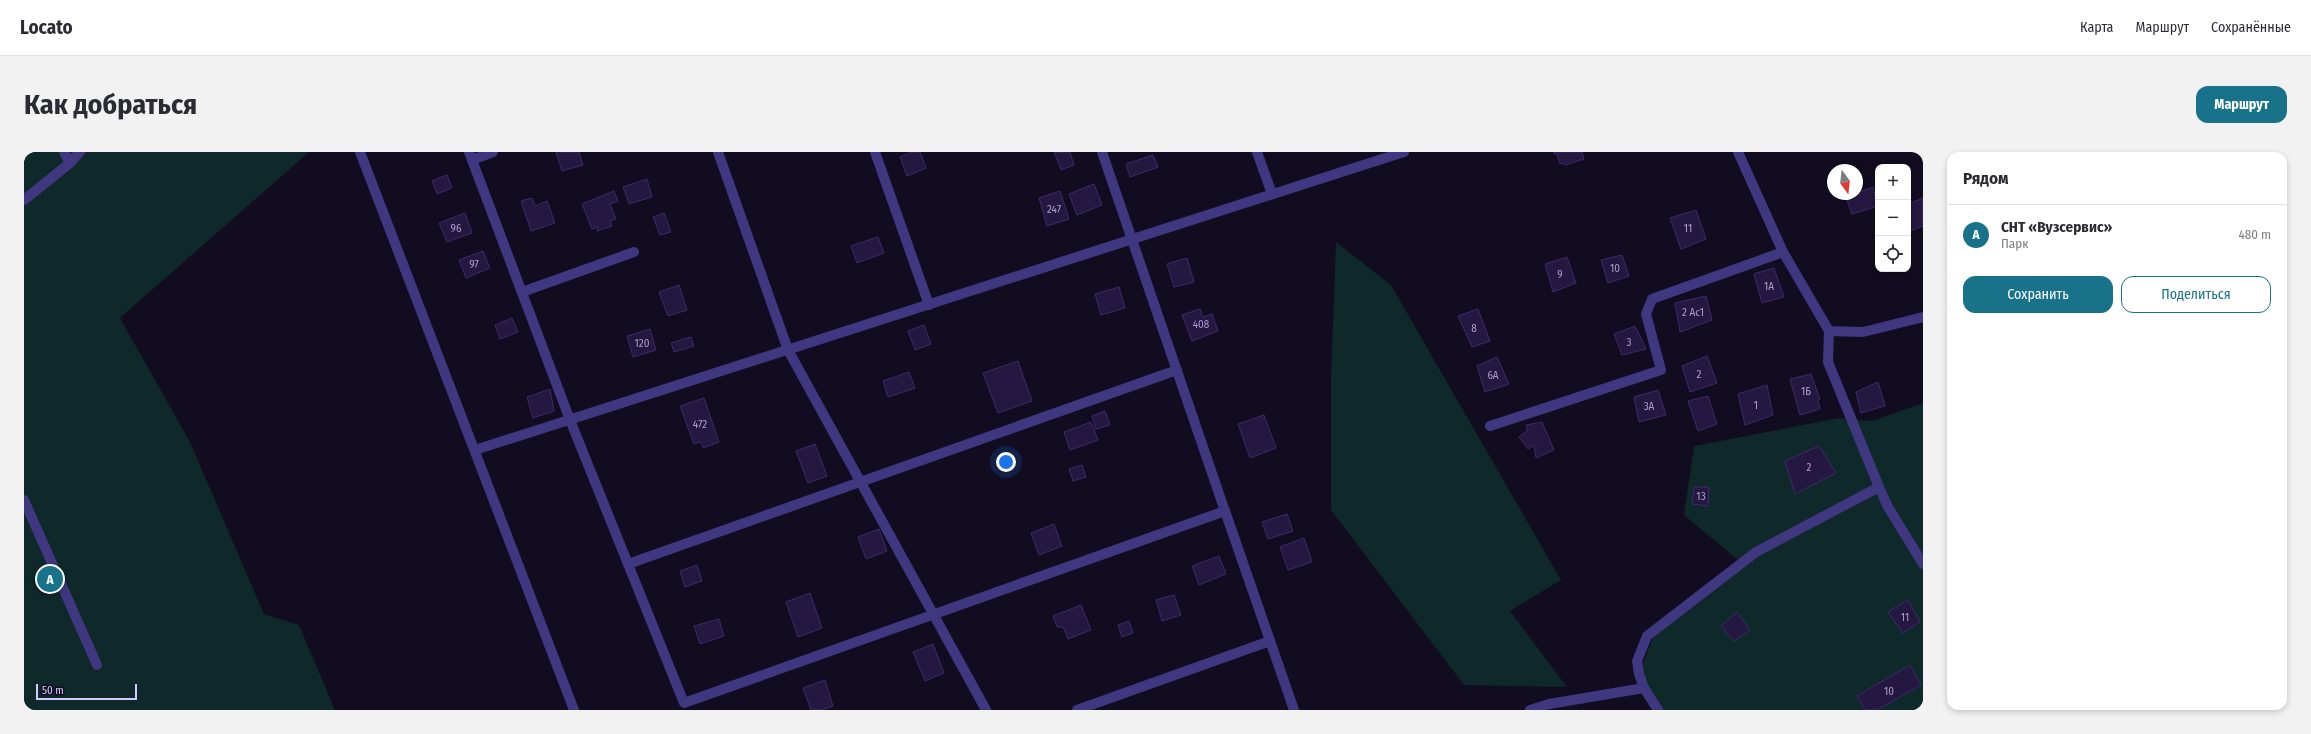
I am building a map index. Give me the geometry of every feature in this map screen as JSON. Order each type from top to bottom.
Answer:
[{"type":"street","points":[[64,152],[70,163]]},
{"type":"street","points":[[24,200],[70,163],[80,152]]},
{"type":"street","points":[[360,152],[574,710]]},
{"type":"street","points":[[493,152],[470,156],[570,420],[686,706],[933,615],[1225,511]]},
{"type":"street","points":[[718,152],[788,350],[986,710]]},
{"type":"street","points":[[875,152],[929,304]]},
{"type":"street","points":[[1102,152],[1294,710]]},
{"type":"street","points":[[1257,152],[1272,194]]},
{"type":"street","points":[[475,450],[1404,152]]},
{"type":"street","points":[[1738,152],[1783,252],[1829,331],[1828,362],[1888,507],[1923,564]]},
{"type":"street","points":[[522,292],[634,252]]},
{"type":"street","points":[[1490,426],[1661,370],[1646,314],[1652,300],[1783,252]]},
{"type":"street","points":[[1829,331],[1863,332],[1923,317]]},
{"type":"street","points":[[628,564],[859,481],[1177,370]]},
{"type":"street","points":[[1658,710],[1644,688],[1637,661],[1647,636],[1756,552],[1879,487]]},
{"type":"street","points":[[24,500],[97,664]]},
{"type":"street","points":[[1077,710],[1270,641]]},
{"type":"street","points":[[1530,710],[1549,704],[1644,688]]},
{"type":"green space","points":[[24,152],[309,152],[120,318],[190,442],[264,614],[299,625],[335,710],[24,710]]},
{"type":"green space","points":[[1336,242],[1391,285],[1561,580],[1510,611],[1567,687],[1464,685],[1331,510],[1331,377]]},
{"type":"green space","points":[[1923,403],[1923,710],[1659,710],[1639,674],[1653,637],[1744,565],[1684,515],[1694,446],[1839,418],[1872,421]]},
{"type":"building","points":[[556,152],[579,152],[583,165],[562,171]]},
{"type":"building","points":[[912,152],[920,152],[926,168],[907,176],[900,157]]},
{"type":"building","points":[[1054,152],[1070,152],[1074,165],[1061,170]]},
{"type":"building","points":[[1554,152],[1582,152],[1584,159],[1565,165],[1564,163],[1560,164],[1557,154],[1554,154]]},
{"type":"building","points":[[1153,155],[1158,167],[1130,177],[1126,164]]},
{"type":"building","points":[[447,175],[452,188],[437,194],[432,181]]},
{"type":"building","points":[[647,179],[652,197],[629,204],[623,187]]},
{"type":"building","points":[[1094,184],[1102,205],[1077,215],[1069,194]]},
{"type":"building","points":[[1873,187],[1875,195],[1875,207],[1852,214],[1847,200],[1863,200],[1863,191]]},
{"type":"building","points":[[614,191],[618,201],[610,204],[616,219],[610,221],[612,226],[597,231],[598,227],[592,229],[582,204]]},
{"type":"building","points":[[1060,191],[1069,219],[1047,226],[1039,198]]},
{"type":"building","points":[[532,198],[535,206],[547,201],[555,223],[531,231],[521,201]]},
{"type":"building","points":[[1923,198],[1923,226],[1911,231],[1911,203]]},
{"type":"building","points":[[1696,210],[1706,239],[1681,249],[1670,218]]},
{"type":"building","points":[[465,213],[472,233],[447,242],[439,223]]},
{"type":"building","points":[[664,213],[671,232],[660,235],[653,217]]},
{"type":"building","points":[[878,237],[884,253],[857,263],[851,246]]},
{"type":"building","points":[[483,251],[490,268],[466,278],[459,260]]},
{"type":"building","points":[[1622,255],[1629,276],[1608,283],[1601,260]]},
{"type":"building","points":[[1567,257],[1576,283],[1553,292],[1545,264]]},
{"type":"building","points":[[1187,258],[1194,282],[1174,287],[1167,264]]},
{"type":"building","points":[[1774,268],[1784,297],[1762,303],[1754,274]]},
{"type":"building","points":[[679,285],[687,310],[668,316],[659,292]]},
{"type":"building","points":[[1119,287],[1125,308],[1101,315],[1095,294]]},
{"type":"building","points":[[1706,296],[1712,320],[1680,332],[1675,303]]},
{"type":"building","points":[[1200,309],[1203,317],[1212,314],[1218,331],[1192,341],[1182,315]]},
{"type":"building","points":[[1478,309],[1490,341],[1472,347],[1458,316]]},
{"type":"building","points":[[512,318],[518,332],[500,339],[495,325]]},
{"type":"building","points":[[924,325],[931,344],[915,350],[908,331]]},
{"type":"building","points":[[1635,326],[1646,349],[1622,355],[1614,334]]},
{"type":"building","points":[[650,329],[656,350],[633,357],[627,336]]},
{"type":"building","points":[[691,337],[694,346],[674,352],[671,343]]},
{"type":"building","points":[[1707,356],[1717,383],[1690,392],[1682,366]]},
{"type":"building","points":[[1497,357],[1509,384],[1485,392],[1477,366]]},
{"type":"building","points":[[1018,361],[1032,401],[998,413],[983,373]]},
{"type":"building","points":[[909,372],[915,388],[888,397],[883,381]]},
{"type":"building","points":[[1811,374],[1820,399],[1818,400],[1820,409],[1800,415],[1790,379]]},
{"type":"building","points":[[1878,382],[1885,406],[1861,413],[1856,392]]},
{"type":"building","points":[[1767,385],[1773,415],[1745,425],[1738,394]]},
{"type":"building","points":[[550,389],[554,411],[533,418],[527,397]]},
{"type":"building","points":[[1658,390],[1666,415],[1639,422],[1634,397]]},
{"type":"building","points":[[1708,396],[1717,424],[1698,431],[1688,401]]},
{"type":"building","points":[[704,398],[719,442],[703,448],[701,442],[694,444],[680,406]]},
{"type":"building","points":[[1105,411],[1110,425],[1096,429],[1092,416]]},
{"type":"building","points":[[1264,415],[1276,448],[1250,458],[1238,424]]},
{"type":"building","points":[[1091,422],[1098,440],[1070,450],[1064,432]]},
{"type":"building","points":[[1542,422],[1554,450],[1536,458],[1534,445],[1528,449],[1519,437],[1528,430],[1526,425]]},
{"type":"building","points":[[815,444],[827,476],[808,483],[796,451]]},
{"type":"building","points":[[1819,446],[1836,473],[1795,494],[1785,461]]},
{"type":"building","points":[[1082,465],[1086,477],[1073,481],[1069,469]]},
{"type":"building","points":[[1694,487],[1709,487],[1708,506],[1692,504]]},
{"type":"building","points":[[1287,514],[1293,531],[1268,539],[1262,522]]},
{"type":"building","points":[[1054,524],[1062,546],[1039,555],[1031,533]]},
{"type":"building","points":[[879,529],[887,551],[866,559],[858,537]]},
{"type":"building","points":[[1304,538],[1312,562],[1288,570],[1280,547]]},
{"type":"building","points":[[1219,556],[1226,574],[1199,585],[1192,566]]},
{"type":"building","points":[[697,565],[702,581],[685,587],[680,571]]},
{"type":"building","points":[[810,593],[822,628],[798,637],[786,602]]},
{"type":"building","points":[[1174,595],[1181,615],[1162,621],[1156,600]]},
{"type":"building","points":[[1908,600],[1920,622],[1903,633],[1888,612]]},
{"type":"building","points":[[1081,605],[1091,630],[1068,639],[1063,627],[1057,627],[1053,616]]},
{"type":"building","points":[[1737,612],[1750,630],[1734,641],[1721,626]]},
{"type":"building","points":[[719,619],[724,636],[700,644],[694,626]]},
{"type":"building","points":[[1129,621],[1133,633],[1122,637],[1118,625]]},
{"type":"building","points":[[933,644],[944,673],[925,681],[913,652]]},
{"type":"building","points":[[1910,665],[1921,685],[1877,710],[1865,710],[1857,696]]},
{"type":"building","points":[[825,680],[833,706],[821,710],[811,710],[803,688]]},
{"type":"place","name":"СНТ «Вузсервис»","points":[[50,579]]}]
